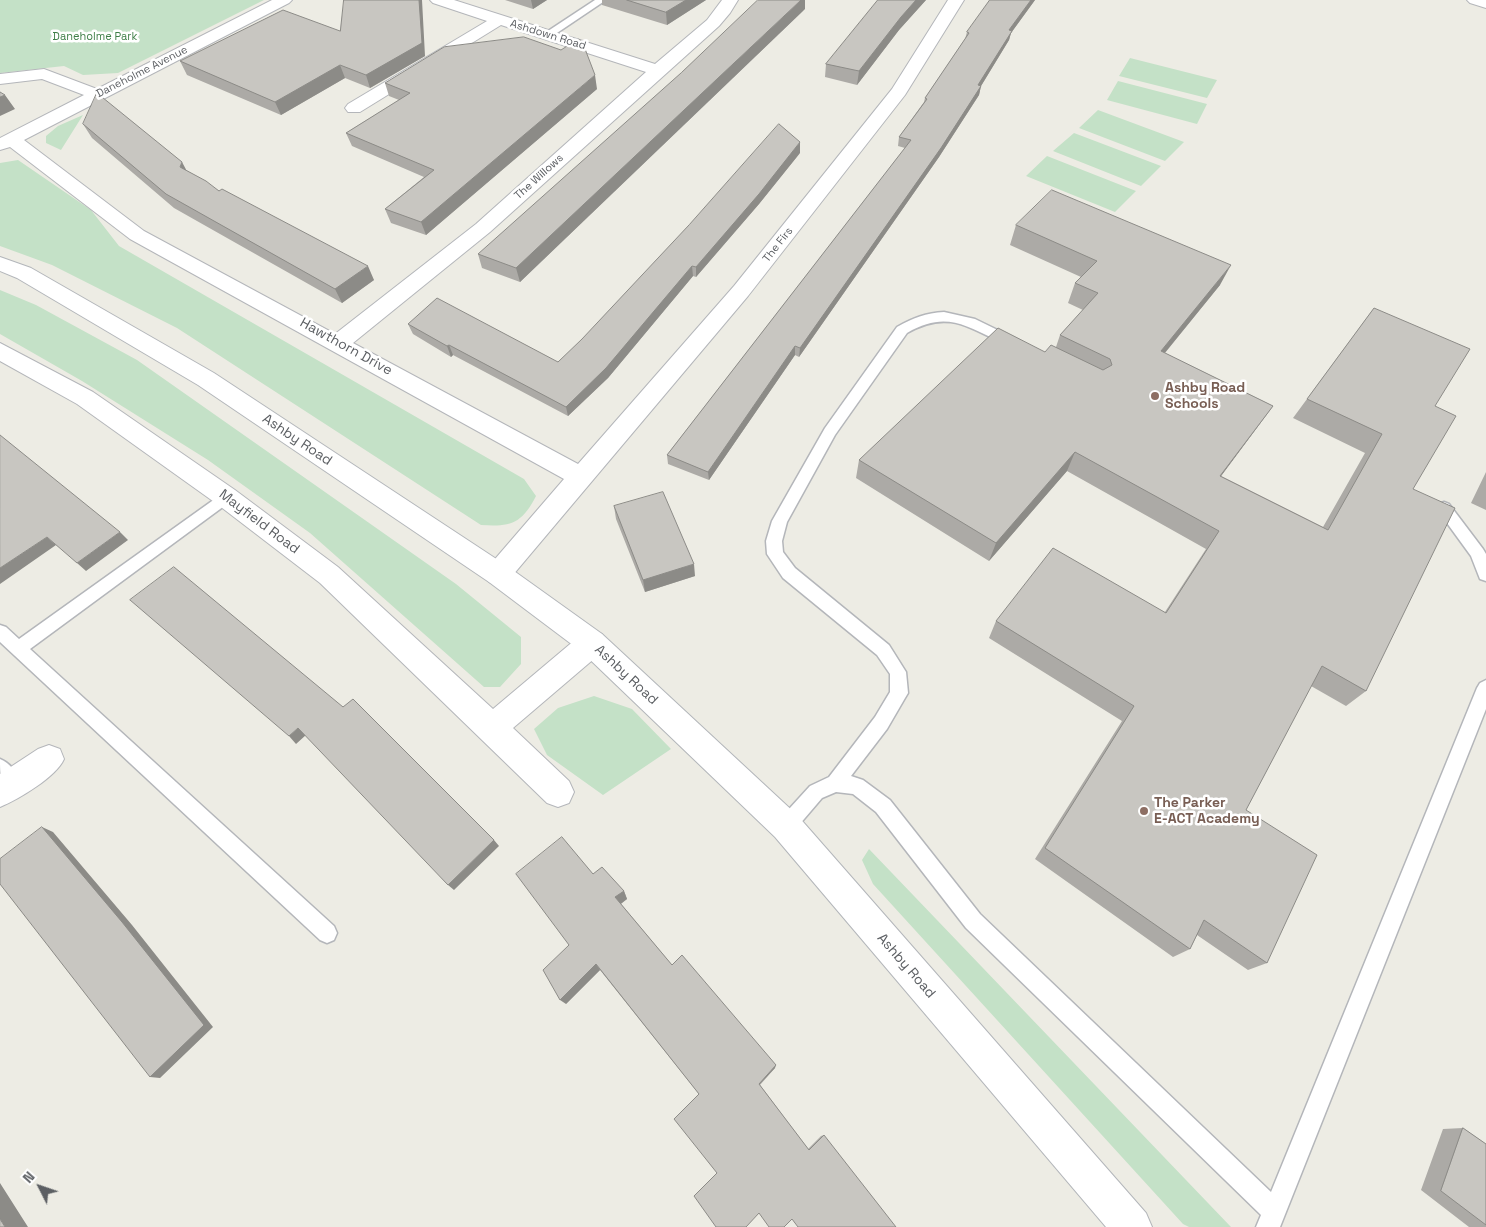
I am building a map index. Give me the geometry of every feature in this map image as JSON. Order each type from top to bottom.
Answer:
[{"type":"street","name":"Daneholme Avenue","points":[[5,142],[284,0]]},
{"type":"street","name":"Ashdown Road","points":[[438,0],[658,70]]},
{"type":"street","name":"The Willows","points":[[338,343],[483,228],[658,70],[713,23],[725,10],[730,0]]},
{"type":"street","name":"The Firs","points":[[581,476],[741,291],[857,145],[899,91],[956,0]]},
{"type":"street","points":[[1475,0],[1486,3]]},
{"type":"street","points":[[354,108],[499,20]]},
{"type":"street","points":[[0,79],[44,74],[98,95]]},
{"type":"street","name":"Hawthorn Drive","points":[[5,142],[105,209],[137,235],[581,476]]},
{"type":"street","name":"Ashby Road","points":[[0,264],[24,273],[206,379],[498,574],[592,643],[786,826],[1132,1227]]},
{"type":"street","name":"Mayfield Road","points":[[0,351],[85,398],[226,497],[329,575],[558,792]]},
{"type":"street","points":[[498,574],[581,476]]},
{"type":"street","points":[[492,728],[592,643]]},
{"type":"street","points":[[4,781],[49,759]]},
{"type":"lane","points":[[548,36],[601,0]]},
{"type":"lane","points":[[786,826],[816,792],[835,783],[881,723],[899,694],[898,672],[883,650],[789,573],[775,554],[774,541],[780,521],[830,432],[902,330],[916,320],[937,315],[961,317],[1023,348]]},
{"type":"lane","points":[[18,649],[226,497]]},
{"type":"lane","points":[[1444,508],[1478,553],[1486,574]]},
{"type":"lane","points":[[0,632],[327,933]]},
{"type":"lane","points":[[835,783],[857,786],[883,806],[924,861],[973,921],[1271,1220],[1486,688]]},
{"type":"green space","name":"Daneholme Park","points":[[0,0],[264,0],[118,73],[83,75],[64,66],[0,73]]},
{"type":"green space","points":[[1130,58],[1217,80],[1207,98],[1119,76]]},
{"type":"green space","points":[[1118,81],[1207,104],[1197,124],[1107,100]]},
{"type":"green space","points":[[1098,110],[1184,142],[1165,161],[1079,128]]},
{"type":"green space","points":[[83,115],[61,150],[46,143],[46,136],[58,126]]},
{"type":"green space","points":[[1074,133],[1161,166],[1141,186],[1053,151]]},
{"type":"green space","points":[[1047,156],[1136,191],[1115,212],[1026,176]]},
{"type":"green space","points":[[18,160],[91,210],[119,246],[524,479],[536,496],[526,513],[514,522],[507,524],[481,525],[177,328],[52,265],[0,246],[0,163]]},
{"type":"green space","points":[[0,290],[36,305],[137,360],[456,584],[521,637],[521,664],[500,687],[484,687],[310,533],[208,460],[82,381],[0,334]]},
{"type":"green space","points":[[594,696],[632,709],[671,749],[603,795],[547,755],[534,729],[558,708]]},
{"type":"green space","points":[[869,849],[1231,1227],[1189,1227],[1183,1224],[873,884],[862,860]]},
{"type":"building","points":[[344,0],[419,0],[422,43],[366,75],[340,65],[275,102],[180,61],[283,10],[340,31]]},
{"type":"building","points":[[627,0],[686,0],[666,12]]},
{"type":"building","points":[[758,0],[801,0],[516,268],[478,254],[681,73]]},
{"type":"building","points":[[878,0],[916,0],[859,71],[826,64]]},
{"type":"building","points":[[990,0],[1031,0],[1009,30],[1012,31],[978,85],[981,86],[941,148],[800,348],[795,346],[708,472],[667,455],[911,140],[899,137],[927,99],[925,98]]},
{"type":"building","points":[[524,37],[561,50],[578,39],[582,41],[595,75],[421,222],[385,209],[434,170],[346,133],[410,93],[385,83],[444,47]]},
{"type":"building","points":[[97,93],[182,162],[180,167],[206,181],[219,191],[222,189],[368,266],[335,289],[166,194],[83,124]]},
{"type":"building","points":[[779,124],[800,142],[759,194],[696,267],[692,266],[606,368],[566,407],[408,324],[437,298],[558,362],[689,225]]},
{"type":"building","points":[[1052,190],[1231,265],[1161,351],[1273,406],[1220,476],[1328,530],[1382,434],[1307,399],[1374,308],[1470,349],[1435,406],[1456,416],[1413,489],[1455,508],[1366,691],[1322,666],[1246,810],[1317,855],[1267,963],[1204,920],[1190,949],[1045,848],[1134,706],[996,621],[1053,548],[1166,613],[1219,531],[1075,452],[996,543],[859,460],[998,328],[1045,352],[1051,345],[1103,370],[1112,365],[1110,359],[1060,335],[1098,293],[1075,283],[1097,261],[1016,225]]},
{"type":"building","points":[[0,435],[120,532],[77,563],[47,537],[0,568]]},
{"type":"building","points":[[663,492],[694,564],[643,580],[614,506]]},
{"type":"building","points":[[174,567],[343,707],[353,699],[494,840],[448,885],[298,728],[289,736],[130,600]]},
{"type":"building","points":[[42,827],[122,922],[204,1025],[150,1077],[0,884],[0,859]]},
{"type":"building","points":[[562,837],[593,874],[602,867],[624,891],[615,897],[672,965],[682,955],[776,1065],[759,1084],[809,1150],[824,1135],[896,1227],[798,1227],[792,1219],[784,1227],[769,1227],[759,1213],[746,1227],[716,1227],[694,1196],[717,1173],[674,1119],[699,1094],[596,964],[560,1000],[543,970],[569,945],[516,874]]},
{"type":"building","points":[[1463,1128],[1486,1144],[1486,1225],[1441,1191]]},
{"type":"building","points":[[0,1219],[5,1227],[0,1227]]},
{"type":"place","name":"Ashby Road Schools","points":[[1155,396]]},
{"type":"place","name":"The Parker E-ACT Academy","points":[[1144,811]]}]
